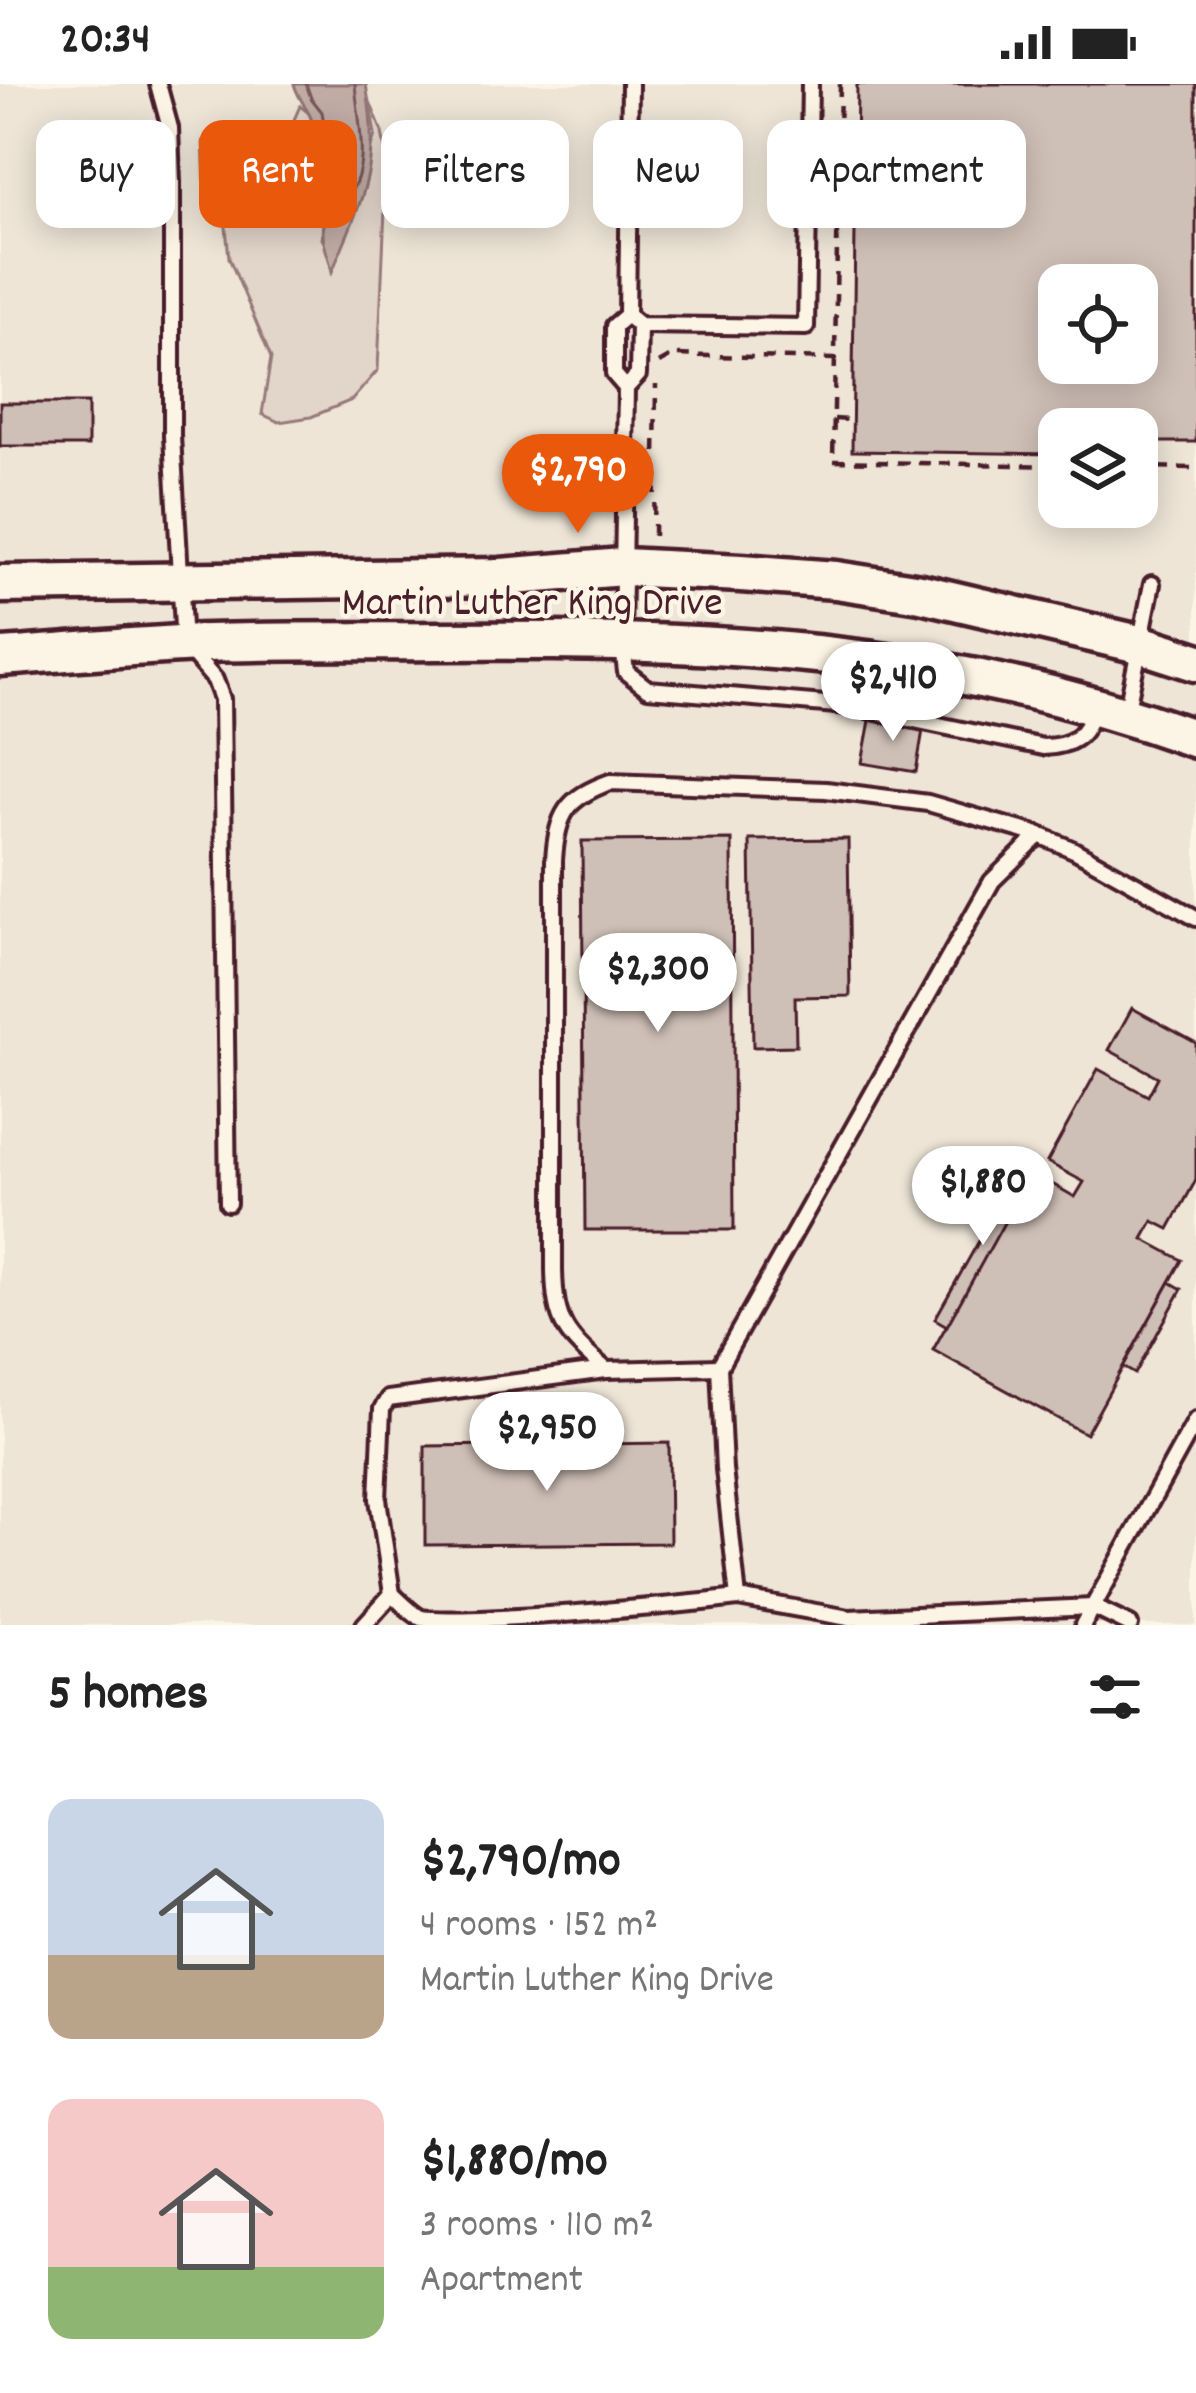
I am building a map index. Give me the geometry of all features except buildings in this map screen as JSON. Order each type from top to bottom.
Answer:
[{"type":"main road","name":"Martin Luther King Drive","points":[[0,584],[501,577],[623,568],[836,580],[921,593],[1196,662]]},
{"type":"main road","name":"Martin Luther King Drive","points":[[0,658],[184,644],[622,640],[807,650],[1027,687],[1196,739]]},
{"type":"lane","points":[[158,84],[170,128],[172,436],[184,644],[215,680],[223,699],[228,1203]]},
{"type":"lane","points":[[626,388],[638,375],[633,320],[631,84]]},
{"type":"lane","points":[[810,84],[806,327],[633,320],[614,326],[614,374],[626,388],[622,640],[626,672],[648,689],[848,706],[1043,747],[1071,743],[1110,710],[1143,645],[1152,584]]},
{"type":"lane","points":[[606,1370],[567,1335],[554,1299],[554,860],[556,830],[567,806],[585,791],[610,782],[826,790],[928,803],[1074,850],[1196,918]]},
{"type":"lane","points":[[738,1598],[719,1367],[992,881],[1039,836]]},
{"type":"lane","points":[[719,1367],[606,1370],[388,1399],[382,1408],[378,1499],[392,1594],[424,1620],[466,1624],[581,1617],[738,1598],[849,1618],[1093,1607],[1130,1625]]},
{"type":"lane","points":[[1084,1625],[1196,1420]]},
{"type":"lane","points":[[364,1625],[392,1594]]},
{"type":"path","points":[[840,84],[833,461],[1038,466]]},
{"type":"path","points":[[662,544],[653,534],[660,362],[673,356],[835,359]]},
{"type":"path","points":[[834,419],[852,420]]},
{"type":"path","points":[[1158,467],[1196,468]]},
{"type":"shaded area","points":[[0,84],[1196,84],[1196,1625],[0,1625]]},
{"type":"shaded area","points":[[369,99],[381,129],[384,228],[378,370],[352,400],[311,417],[279,422],[262,414],[271,358],[229,258],[226,228],[322,228],[331,268],[344,228],[357,228],[357,189],[375,135]]},
{"type":"shaded area","points":[[300,106],[311,120],[294,120]]},
{"type":"water","points":[[294,84],[366,84],[370,161],[357,209],[357,120],[312,120]]},
{"type":"water","points":[[323,228],[349,228],[332,272]]}]
